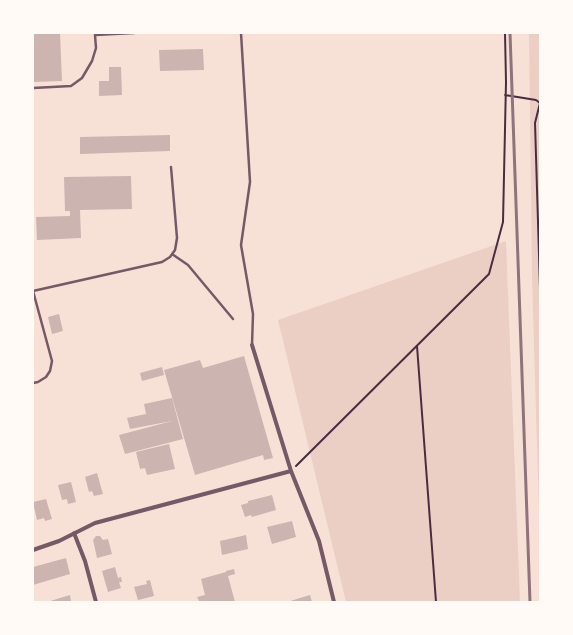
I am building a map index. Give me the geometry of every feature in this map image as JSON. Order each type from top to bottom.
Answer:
[{"type":"street","points":[[252,345],[291,471],[319,541],[334,602]]},
{"type":"street","points":[[33,550],[44,547],[95,523],[291,471]]},
{"type":"street","points":[[74,533],[85,561],[96,602]]},
{"type":"lane","points":[[33,88],[71,86],[82,78],[92,62],[96,48],[95,35],[134,33]]},
{"type":"lane","points":[[241,33],[250,182],[241,245],[253,314],[252,345]]},
{"type":"lane","points":[[33,383],[46,377],[50,371],[52,361],[33,291],[162,262],[172,254],[175,250],[177,238],[171,168]]},
{"type":"lane","points":[[172,254],[188,265],[233,319]]},
{"type":"path","points":[[291,471],[489,274],[503,222],[506,95],[505,33]]},
{"type":"path","points":[[506,95],[536,100],[540,103],[535,123],[540,288]]},
{"type":"path","points":[[417,346],[436,602]]},
{"type":"shaded area","points":[[529,33],[540,33],[540,546],[532,278]]},
{"type":"shaded area","points":[[506,241],[520,602],[346,602],[278,320]]},
{"type":"building","points":[[33,33],[60,33],[62,81],[33,82]]},
{"type":"building","points":[[203,49],[204,70],[160,71],[159,50]]},
{"type":"building","points":[[109,67],[121,67],[122,95],[99,96],[99,81],[109,81]]},
{"type":"building","points":[[170,135],[170,151],[80,154],[80,137]]},
{"type":"building","points":[[131,176],[132,209],[80,210],[81,238],[37,240],[36,217],[70,216],[70,211],[65,211],[64,177]]},
{"type":"building","points":[[59,314],[63,331],[52,334],[48,317]]},
{"type":"building","points":[[244,356],[273,458],[264,460],[263,455],[195,475],[164,370],[200,360],[203,368]]},
{"type":"building","points":[[162,367],[164,375],[142,381],[140,373]]},
{"type":"building","points":[[172,398],[183,439],[125,454],[119,435],[172,421],[130,429],[127,418],[146,414],[144,404]]},
{"type":"building","points":[[169,444],[175,469],[147,475],[145,468],[140,469],[136,452]]},
{"type":"building","points":[[97,473],[103,494],[94,496],[92,491],[89,492],[85,477]]},
{"type":"building","points":[[71,482],[76,502],[68,504],[67,499],[62,500],[58,485]]},
{"type":"building","points":[[272,495],[276,510],[252,517],[251,515],[245,517],[241,505],[248,503],[248,501]]},
{"type":"building","points":[[46,499],[52,519],[45,521],[44,518],[37,520],[33,502]]},
{"type":"building","points":[[292,521],[296,537],[272,544],[267,527]]},
{"type":"building","points":[[246,535],[248,549],[222,555],[220,541]]},
{"type":"building","points":[[96,536],[100,536],[103,540],[108,539],[112,554],[97,558],[93,540]]},
{"type":"building","points":[[66,558],[70,574],[33,585],[33,567]]},
{"type":"building","points":[[115,567],[118,578],[121,577],[122,582],[119,582],[121,588],[108,592],[102,571]]},
{"type":"building","points":[[234,569],[235,574],[228,576],[235,602],[199,601],[197,597],[205,595],[201,579]]},
{"type":"building","points":[[150,580],[154,596],[138,600],[134,587],[147,584],[146,581]]},
{"type":"building","points":[[70,595],[71,601],[69,602],[47,602]]},
{"type":"building","points":[[310,595],[312,602],[287,602]]},
{"type":"railway","points":[[510,33],[530,602]]}]
